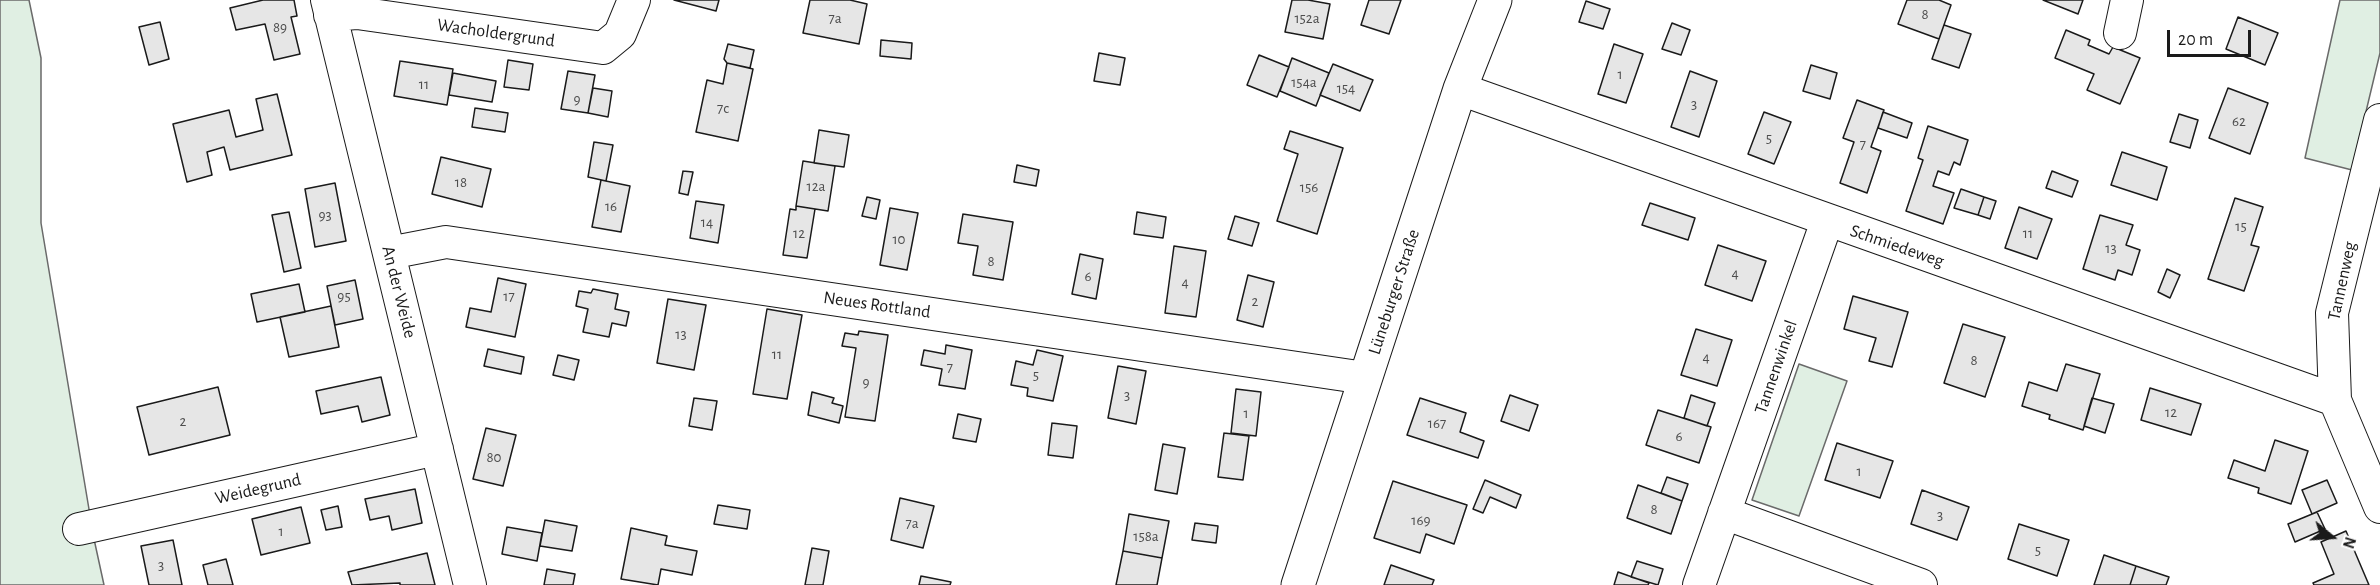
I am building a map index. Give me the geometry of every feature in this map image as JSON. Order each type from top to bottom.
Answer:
[{"type":"main road","name":"Lüneburger Straße","points":[[1298,585],[1460,89],[1495,0]]},
{"type":"street","name":"Wacholdergrund","points":[[328,8],[603,48],[620,34],[634,0]]},
{"type":"street","points":[[2120,33],[2127,0]]},
{"type":"street","name":"An der Weide","points":[[328,8],[470,585]]},
{"type":"street","name":"Schmiedeweg","points":[[1460,89],[2335,400]]},
{"type":"street","name":"Tannenweg","points":[[2380,120],[2332,313],[2335,400],[2380,507]]},
{"type":"street","name":"Tannenwinkel","points":[[1699,585],[1827,221]]},
{"type":"street","name":"Neues Rottland","points":[[389,253],[446,242],[1365,378]]},
{"type":"street","name":"Weidegrund","points":[[79,529],[436,449]]},
{"type":"street","points":[[1724,513],[1921,585]]},
{"type":"green space","points":[[0,0],[29,0],[41,58],[41,223],[94,539],[104,585],[0,585]]},
{"type":"green space","points":[[2340,0],[2380,0],[2380,53],[2352,170],[2305,158]]},
{"type":"green space","points":[[1799,364],[1847,381],[1799,516],[1752,500]]},
{"type":"building","points":[[263,0],[294,0],[297,16],[291,17],[300,54],[274,60],[265,24],[236,30],[230,8]]},
{"type":"building","points":[[674,0],[719,0],[716,11]]},
{"type":"building","points":[[810,0],[850,0],[867,4],[859,44],[803,33]]},
{"type":"building","points":[[1292,0],[1330,4],[1323,39],[1285,32]]},
{"type":"building","points":[[1369,0],[1401,0],[1389,34],[1361,25]]},
{"type":"building","points":[[1907,0],[1939,0],[1951,5],[1939,39],[1898,24]]},
{"type":"building","points":[[2043,0],[2083,0],[2078,14]]},
{"type":"building","points":[[1586,1],[1610,9],[1603,29],[1579,22]]},
{"type":"building","points":[[2238,17],[2278,33],[2265,65],[2226,49]]},
{"type":"building","points":[[160,22],[169,59],[149,65],[139,27]]},
{"type":"building","points":[[1672,23],[1690,30],[1681,55],[1662,49]]},
{"type":"building","points":[[1944,25],[1971,34],[1959,68],[1932,59]]},
{"type":"building","points":[[2066,30],[2090,40],[2088,45],[2109,54],[2113,47],[2140,58],[2120,104],[2087,90],[2094,74],[2055,58]]},
{"type":"building","points":[[881,40],[912,43],[911,59],[880,56]]},
{"type":"building","points":[[728,44],[754,50],[750,68],[727,63],[724,59]]},
{"type":"building","points":[[1614,44],[1643,54],[1626,103],[1598,94]]},
{"type":"building","points":[[1099,53],[1125,58],[1120,85],[1094,81]]},
{"type":"building","points":[[1259,55],[1289,67],[1277,97],[1247,85]]},
{"type":"building","points":[[1292,58],[1329,73],[1316,106],[1280,91]]},
{"type":"building","points":[[508,60],[533,64],[529,90],[504,87]]},
{"type":"building","points":[[400,61],[453,69],[447,105],[394,96]]},
{"type":"building","points":[[727,63],[753,69],[738,141],[696,132],[707,80],[723,84]]},
{"type":"building","points":[[1333,64],[1373,80],[1360,111],[1320,95]]},
{"type":"building","points":[[1811,65],[1837,73],[1830,99],[1803,91]]},
{"type":"building","points":[[568,71],[595,75],[588,113],[561,109]]},
{"type":"building","points":[[1690,71],[1717,81],[1699,137],[1671,127]]},
{"type":"building","points":[[453,73],[496,81],[492,102],[449,95]]},
{"type":"building","points":[[593,88],[612,91],[608,117],[588,113]]},
{"type":"building","points":[[2228,88],[2268,103],[2250,154],[2209,138]]},
{"type":"building","points":[[277,94],[292,155],[230,170],[224,147],[207,152],[212,175],[187,182],[173,124],[229,110],[236,137],[263,130],[256,99]]},
{"type":"building","points":[[1857,100],[1884,110],[1871,147],[1881,151],[1867,193],[1840,183],[1854,142],[1843,138]]},
{"type":"building","points":[[475,108],[508,113],[505,132],[472,127]]},
{"type":"building","points":[[1764,112],[1791,122],[1774,164],[1748,154]]},
{"type":"building","points":[[1883,112],[1912,123],[1907,138],[1878,128]]},
{"type":"building","points":[[2179,114],[2198,120],[2190,148],[2170,142]]},
{"type":"building","points":[[1928,126],[1968,140],[1960,165],[1954,162],[1949,175],[1938,171],[1933,186],[1954,193],[1943,224],[1906,211],[1923,160],[1918,158]]},
{"type":"building","points":[[819,130],[849,135],[844,167],[814,163]]},
{"type":"building","points":[[1290,131],[1343,148],[1317,234],[1277,221],[1298,154],[1284,149]]},
{"type":"building","points":[[594,142],[613,145],[606,181],[588,177]]},
{"type":"building","points":[[2122,152],[2167,167],[2157,200],[2111,185]]},
{"type":"building","points":[[441,157],[491,169],[482,207],[432,194]]},
{"type":"building","points":[[803,161],[835,166],[828,211],[796,206]]},
{"type":"building","points":[[1017,165],[1039,170],[1036,186],[1014,182]]},
{"type":"building","points":[[683,171],[693,172],[688,195],[679,193]]},
{"type":"building","points":[[2052,171],[2078,181],[2072,197],[2046,188]]},
{"type":"building","points":[[601,180],[630,186],[621,232],[592,227]]},
{"type":"building","points":[[335,183],[346,241],[315,247],[305,189]]},
{"type":"building","points":[[1961,189],[1984,197],[1978,215],[1954,208]]},
{"type":"building","points":[[867,197],[880,200],[876,219],[862,216]]},
{"type":"building","points":[[1984,197],[1996,201],[1990,219],[1978,215]]},
{"type":"building","points":[[2235,198],[2263,207],[2251,245],[2259,247],[2244,291],[2208,279]]},
{"type":"building","points":[[696,201],[724,205],[718,243],[690,238]]},
{"type":"building","points":[[1650,203],[1695,218],[1688,240],[1642,225]]},
{"type":"building","points":[[796,206],[815,209],[807,258],[783,255],[790,209],[796,210]]},
{"type":"building","points":[[2019,207],[2052,219],[2037,259],[2005,248]]},
{"type":"building","points":[[890,208],[918,213],[907,270],[880,265]]},
{"type":"building","points":[[289,212],[301,268],[284,272],[272,215]]},
{"type":"building","points":[[1137,212],[1166,217],[1163,238],[1134,234]]},
{"type":"building","points":[[963,214],[1013,222],[1003,280],[973,275],[978,246],[958,243]]},
{"type":"building","points":[[2100,215],[2133,225],[2126,245],[2140,250],[2132,275],[2118,270],[2115,280],[2083,269]]},
{"type":"building","points":[[1235,216],[1259,223],[1252,246],[1228,239]]},
{"type":"building","points":[[1718,245],[1766,261],[1752,301],[1705,285]]},
{"type":"building","points":[[1174,246],[1206,251],[1196,317],[1165,313]]},
{"type":"building","points":[[1080,254],[1103,259],[1096,299],[1072,294]]},
{"type":"building","points":[[2167,269],[2180,275],[2170,298],[2158,292]]},
{"type":"building","points":[[1248,275],[1274,282],[1263,327],[1237,320]]},
{"type":"building","points":[[498,278],[526,284],[515,337],[466,327],[470,308],[491,312]]},
{"type":"building","points":[[355,280],[363,319],[335,325],[327,286]]},
{"type":"building","points":[[299,284],[305,312],[257,322],[251,294]]},
{"type":"building","points":[[593,289],[618,294],[615,309],[629,312],[626,326],[612,323],[609,337],[583,332],[588,309],[576,306],[579,291],[591,293]]},
{"type":"building","points":[[1853,296],[1908,312],[1892,367],[1869,361],[1876,338],[1844,329]]},
{"type":"building","points":[[668,299],[706,305],[694,370],[657,363]]},
{"type":"building","points":[[331,306],[339,347],[289,357],[280,317]]},
{"type":"building","points":[[767,309],[802,315],[787,399],[753,394]]},
{"type":"building","points":[[1963,324],[2005,337],[1985,397],[1944,383]]},
{"type":"building","points":[[1696,329],[1732,340],[1717,386],[1681,375]]},
{"type":"building","points":[[859,331],[888,335],[875,421],[845,417],[856,348],[842,346],[845,333],[858,335]]},
{"type":"building","points":[[946,345],[972,350],[965,389],[939,385],[942,369],[921,365],[924,350],[945,354]]},
{"type":"building","points":[[488,349],[524,357],[521,374],[484,366]]},
{"type":"building","points":[[1037,350],[1063,356],[1053,401],[1027,396],[1028,388],[1011,385],[1016,361],[1033,365]]},
{"type":"building","points":[[558,355],[579,360],[574,380],[553,375]]},
{"type":"building","points":[[2066,364],[2100,374],[2083,430],[2049,419],[2050,415],[2022,406],[2029,382],[2057,391]]},
{"type":"building","points":[[1118,366],[1146,371],[1136,424],[1108,418]]},
{"type":"building","points":[[381,377],[390,415],[362,422],[358,406],[321,414],[316,391]]},
{"type":"building","points":[[218,387],[230,435],[149,455],[137,407]]},
{"type":"building","points":[[2150,388],[2201,404],[2191,435],[2141,420]]},
{"type":"building","points":[[1236,389],[1261,392],[1256,436],[1231,433]]},
{"type":"building","points":[[812,392],[834,398],[832,403],[843,406],[839,423],[808,415]]},
{"type":"building","points":[[1510,395],[1538,405],[1529,431],[1501,421]]},
{"type":"building","points":[[1691,395],[1715,403],[1707,426],[1684,418]]},
{"type":"building","points":[[694,398],[717,401],[712,430],[689,426]]},
{"type":"building","points":[[1420,398],[1466,413],[1460,432],[1484,441],[1478,458],[1407,435]]},
{"type":"building","points":[[2092,398],[2114,404],[2105,433],[2084,426]]},
{"type":"building","points":[[1658,410],[1711,427],[1699,463],[1646,445]]},
{"type":"building","points":[[958,414],[981,419],[976,442],[953,438]]},
{"type":"building","points":[[1052,423],[1077,426],[1073,458],[1048,455]]},
{"type":"building","points":[[486,428],[516,435],[503,486],[473,479]]},
{"type":"building","points":[[1224,433],[1249,436],[1243,480],[1218,477]]},
{"type":"building","points":[[2275,440],[2308,451],[2291,504],[2258,493],[2259,488],[2228,478],[2234,460],[2265,471]]},
{"type":"building","points":[[1837,443],[1893,461],[1880,498],[1825,480]]},
{"type":"building","points":[[1163,444],[1185,448],[1177,494],[1155,490]]},
{"type":"building","points":[[1667,477],[1688,484],[1682,501],[1661,493]]},
{"type":"building","points":[[1485,480],[1521,495],[1516,508],[1490,497],[1483,513],[1473,509]]},
{"type":"building","points":[[2327,480],[2337,503],[2312,514],[2302,490]]},
{"type":"building","points":[[1393,481],[1467,505],[1454,544],[1426,534],[1420,553],[1374,538]]},
{"type":"building","points":[[1638,485],[1682,501],[1671,534],[1627,518]]},
{"type":"building","points":[[415,489],[422,523],[392,530],[389,516],[370,520],[365,499]]},
{"type":"building","points":[[1922,490],[1969,507],[1957,540],[1911,524]]},
{"type":"building","points":[[900,498],[934,506],[923,548],[891,540]]},
{"type":"building","points":[[718,505],[750,510],[747,529],[714,524]]},
{"type":"building","points":[[338,506],[342,527],[326,530],[321,510]]},
{"type":"building","points":[[301,507],[310,543],[261,555],[252,519]]},
{"type":"building","points":[[2317,512],[2325,529],[2295,542],[2288,524]]},
{"type":"building","points":[[1129,514],[1169,521],[1162,558],[1123,551]]},
{"type":"building","points":[[545,520],[577,526],[572,551],[540,546]]},
{"type":"building","points":[[1195,523],[1218,526],[1216,543],[1192,540]]},
{"type":"building","points":[[2019,524],[2069,540],[2057,576],[2008,559]]},
{"type":"building","points":[[507,527],[542,533],[537,561],[502,554]]},
{"type":"building","points":[[631,528],[667,536],[665,545],[697,551],[692,575],[661,569],[658,585],[621,579]]},
{"type":"building","points":[[2346,531],[2369,585],[2314,585],[2313,583],[2334,574],[2321,542]]},
{"type":"building","points":[[173,540],[182,585],[149,585],[141,546]]},
{"type":"building","points":[[812,548],[829,551],[823,585],[805,585]]},
{"type":"building","points":[[1123,551],[1162,558],[1157,585],[1116,585]]},
{"type":"building","points":[[427,553],[435,585],[400,585],[400,583],[352,585],[348,572]]},
{"type":"building","points":[[2104,555],[2136,566],[2130,585],[2094,585]]},
{"type":"building","points":[[226,559],[233,585],[208,585],[203,565]]},
{"type":"building","points":[[1637,561],[1663,569],[1658,585],[1631,577]]},
{"type":"building","points":[[1391,565],[1434,580],[1432,585],[1384,585]]},
{"type":"building","points":[[2136,566],[2169,577],[2166,585],[2130,585]]},
{"type":"building","points":[[547,569],[575,574],[573,585],[544,585]]},
{"type":"building","points":[[1618,572],[1649,583],[1648,585],[1614,585]]},
{"type":"building","points":[[921,576],[951,582],[950,585],[919,585]]}]
